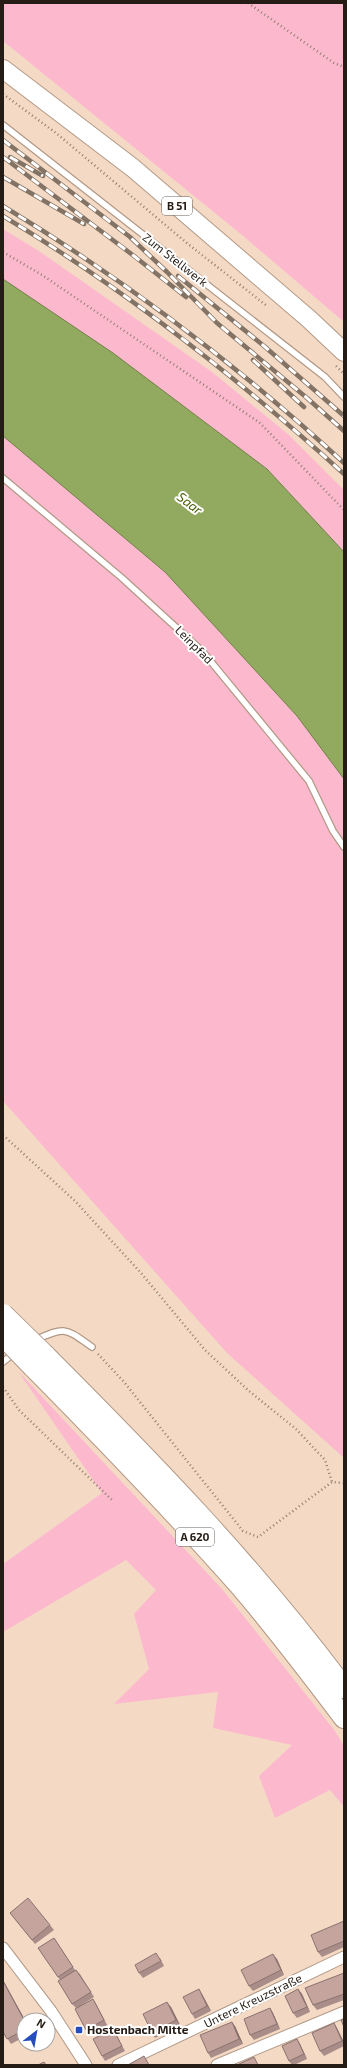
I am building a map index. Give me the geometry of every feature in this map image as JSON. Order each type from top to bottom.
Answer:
[{"type":"highway","name":"A 620","points":[[3,1314],[39,1361],[239,1586],[303,1664],[344,1718]]},
{"type":"highway","name":"A 620","points":[[3,1336],[39,1361],[137,1447],[248,1567],[344,1688]]},
{"type":"main road","name":"B 51","points":[[3,69],[133,168],[309,319],[338,358]]},
{"type":"street","points":[[3,1948],[51,2011],[86,2065]]},
{"type":"street","name":"Untere Kreuzstraße","points":[[118,2065],[344,1957]]},
{"type":"street","points":[[217,2065],[344,2012]]},
{"type":"lane","name":"Zum Stellwerk","points":[[3,125],[325,377],[344,397]]},
{"type":"lane","name":"Leinpfad","points":[[3,478],[122,578],[203,652],[309,781],[333,831],[344,847]]},
{"type":"lane","points":[[3,1323],[25,1344]]},
{"type":"lane","points":[[3,1362],[25,1344],[52,1332],[68,1330],[92,1347]]},
{"type":"path","points":[[248,3],[334,63],[344,67]]},
{"type":"path","points":[[3,94],[56,133],[188,244],[268,307]]},
{"type":"path","points":[[3,252],[42,275],[260,423],[344,510]]},
{"type":"path","points":[[338,358],[344,374]]},
{"type":"path","points":[[3,1134],[75,1201],[141,1273],[205,1350],[249,1391],[296,1429],[325,1460],[332,1482]]},
{"type":"path","points":[[92,1347],[124,1382],[243,1531],[258,1537],[332,1482],[344,1483]]},
{"type":"path","points":[[3,1387],[19,1410],[112,1500]]},
{"type":"shaded area","points":[[3,3],[344,3],[344,322],[242,235],[3,41]]},
{"type":"shaded area","points":[[3,229],[39,251],[212,372],[289,435],[344,490],[344,552],[267,469],[113,353],[3,279]]},
{"type":"shaded area","points":[[3,436],[165,572],[297,716],[344,779],[344,1458],[227,1353],[3,1101]]},
{"type":"shaded area","points":[[18,1371],[222,1589],[335,1731],[344,1746],[344,1807],[330,1790],[275,1818],[259,1776],[292,1745],[213,1728],[218,1692],[114,1704],[149,1669],[134,1614],[156,1590],[126,1560],[3,1632],[3,1564],[102,1493]]},
{"type":"water","name":"Saar","points":[[3,279],[113,353],[267,469],[344,552],[344,779],[297,716],[165,572],[3,436]]},
{"type":"building","points":[[28,1898],[50,1925],[32,1940],[10,1913]]},
{"type":"building","points":[[344,1921],[344,1941],[318,1952],[311,1935]]},
{"type":"building","points":[[54,1938],[73,1967],[58,1977],[38,1948]]},
{"type":"building","points":[[156,1953],[161,1961],[139,1973],[135,1965]]},
{"type":"building","points":[[273,1954],[281,1970],[249,1986],[241,1970]]},
{"type":"building","points":[[76,1970],[91,1992],[72,2004],[58,1981]]},
{"type":"building","points":[[344,1973],[344,1994],[313,2005],[305,1988]]},
{"type":"building","points":[[3,1981],[20,2012],[16,2012],[16,2034],[7,2039],[3,2032]]},
{"type":"building","points":[[199,1989],[207,2006],[192,2014],[183,1997]]},
{"type":"building","points":[[298,1989],[307,2007],[293,2013],[285,1996]]},
{"type":"building","points":[[93,1999],[104,2020],[86,2030],[75,2009]]},
{"type":"building","points":[[167,2002],[176,2020],[152,2033],[143,2014]]},
{"type":"building","points":[[270,2008],[277,2024],[250,2035],[244,2019]]},
{"type":"building","points":[[344,2019],[344,2027],[341,2020]]},
{"type":"building","points":[[232,2022],[239,2039],[208,2053],[200,2035]]},
{"type":"building","points":[[334,2023],[342,2041],[320,2051],[312,2033]]},
{"type":"building","points":[[113,2029],[122,2046],[102,2056],[93,2039]]},
{"type":"building","points":[[297,2039],[304,2054],[289,2061],[282,2046]]},
{"type":"building","points":[[144,2056],[149,2065],[128,2065]]},
{"type":"building","points":[[254,2057],[258,2065],[237,2065]]},
{"type":"building","points":[[44,2062],[46,2065],[38,2065]]},
{"type":"railway","points":[[3,140],[130,237],[217,323],[344,431]]},
{"type":"railway","points":[[3,157],[186,297]]},
{"type":"railway","points":[[10,157],[43,176]]},
{"type":"railway","points":[[3,177],[84,224]]},
{"type":"railway","points":[[3,206],[93,264],[180,326],[264,392],[344,463]]},
{"type":"railway","points":[[3,216],[49,244],[93,274],[180,337],[304,438],[344,474]]},
{"type":"railway","points":[[178,276],[264,346],[344,416]]},
{"type":"railway","points":[[253,360],[304,407]]},
{"type":"place","name":"Hostenbach Mitte","points":[[79,2030]]}]
